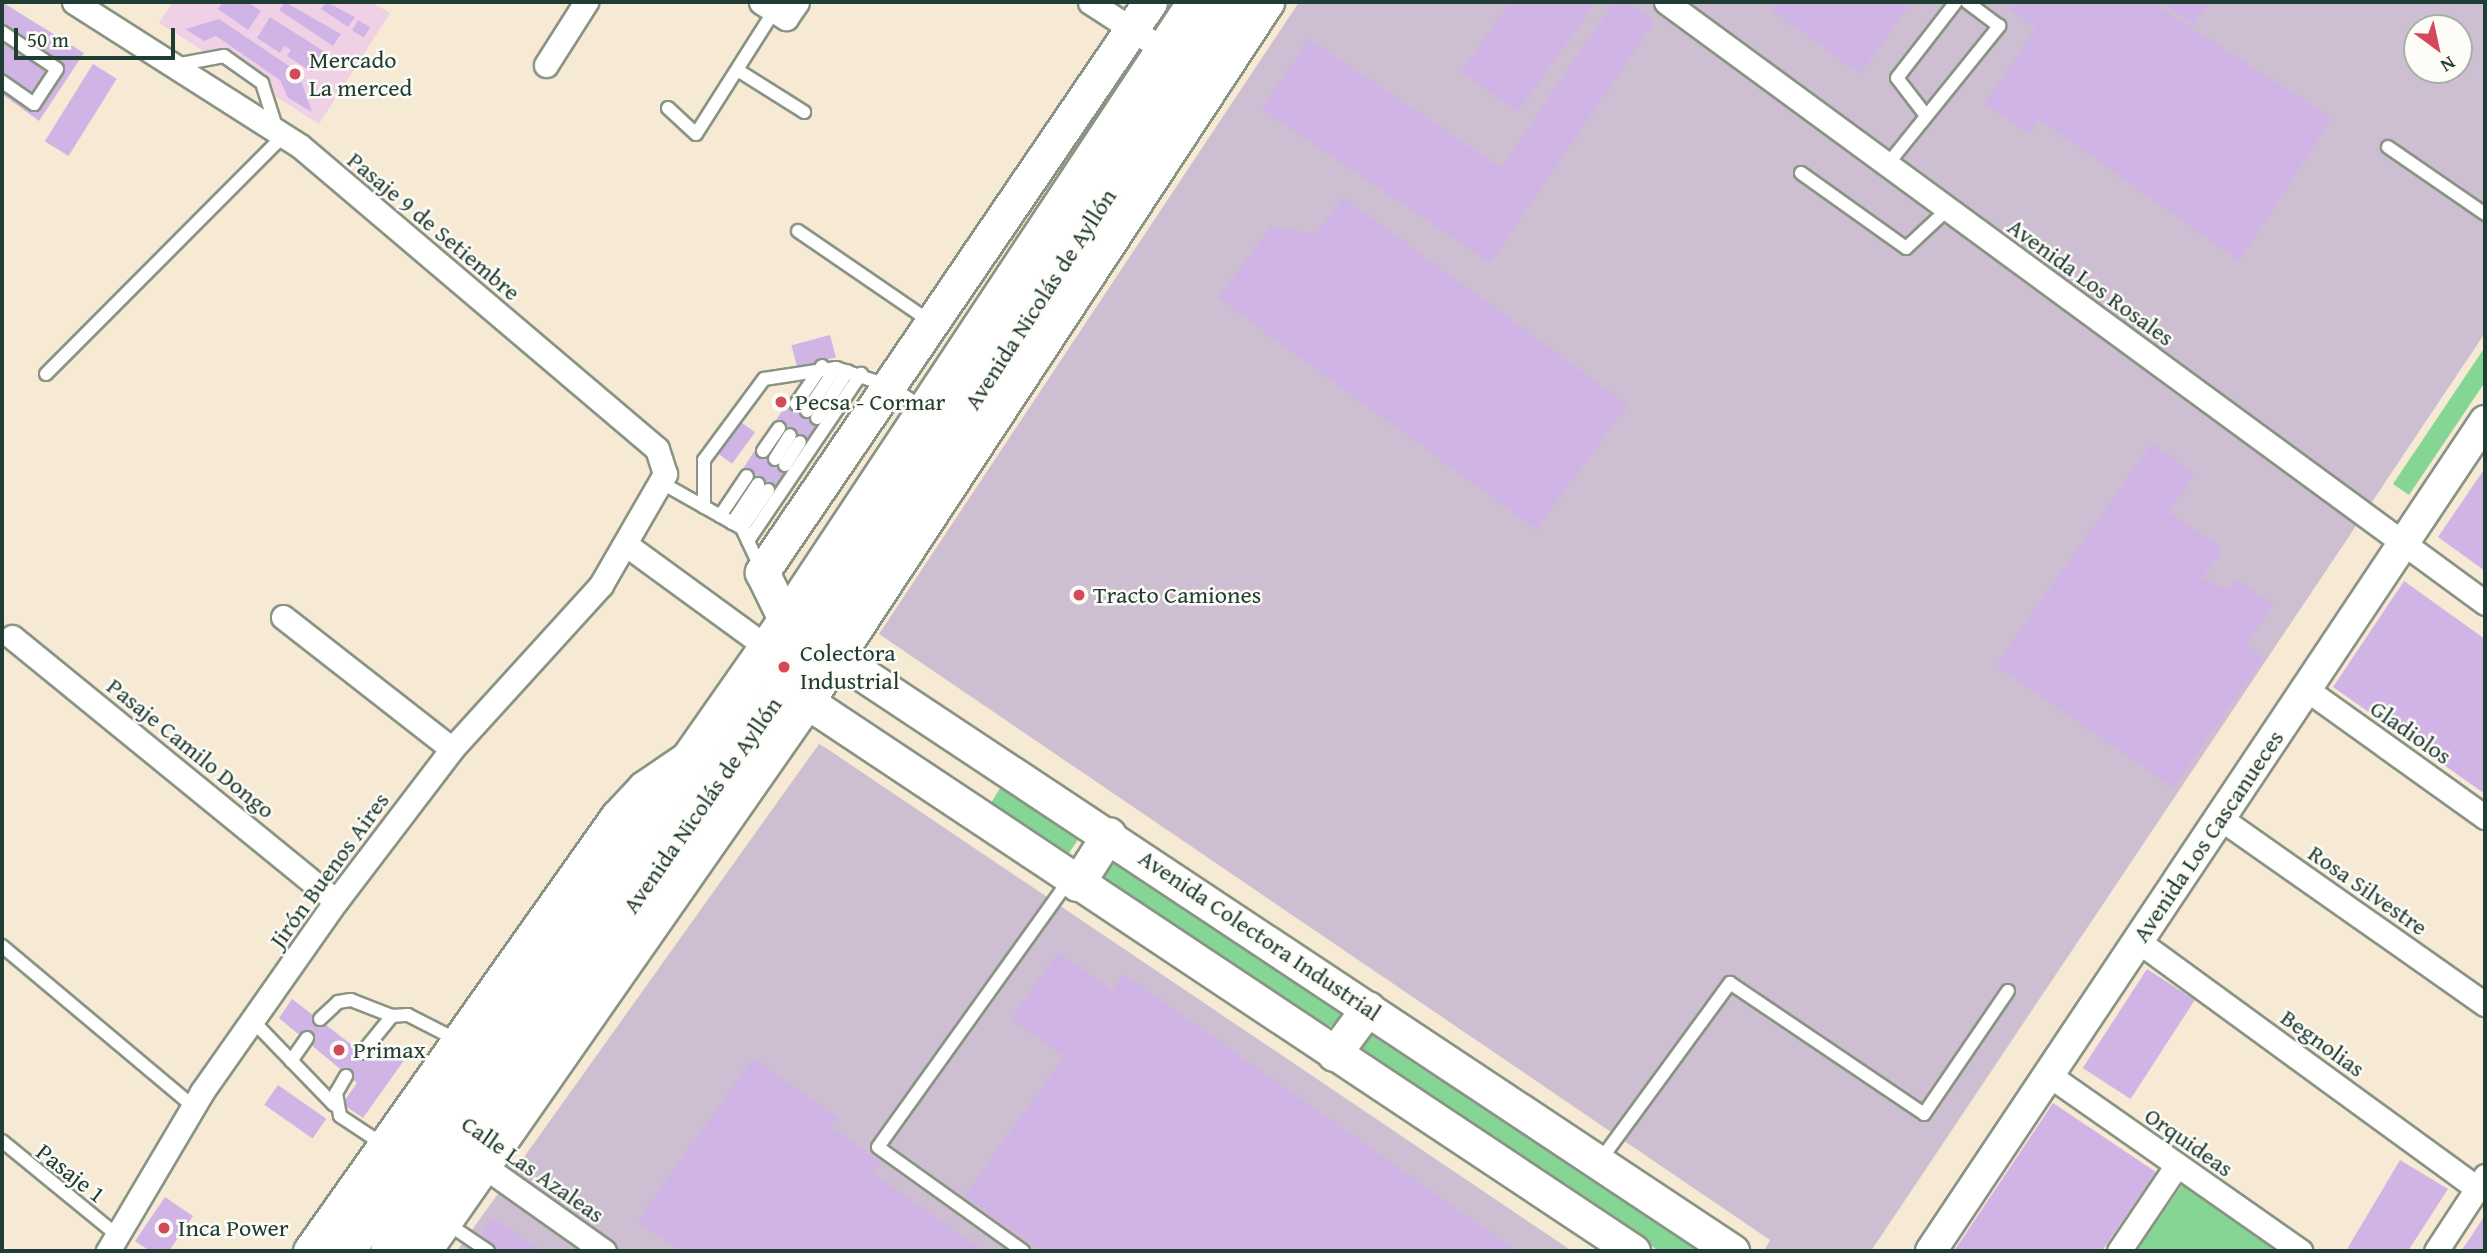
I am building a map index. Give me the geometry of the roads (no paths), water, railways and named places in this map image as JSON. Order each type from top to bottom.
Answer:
[{"type":"main road","name":"Avenida Nicolás de Ayllón","points":[[389,1251],[472,1158],[796,694],[792,647],[939,421],[1164,50],[1196,2]]},
{"type":"main road","name":"Avenida Nicolás de Ayllón","points":[[939,421],[1235,2]]},
{"type":"main road","name":"Avenida Nicolás de Ayllón","points":[[345,1251],[397,1153],[431,1129],[471,1048],[693,754],[792,647],[1267,2]]},
{"type":"main road","points":[[1141,15],[931,323],[859,375],[762,572],[792,647],[796,694],[1633,1251]]},
{"type":"main road","name":"Avenida Colectora Industrial","points":[[792,647],[1109,834],[1732,1251]]},
{"type":"main road","points":[[1074,881],[1109,834]]},
{"type":"main road","points":[[1334,1054],[1368,1007]]},
{"type":"main road","points":[[310,1251],[397,1153],[471,1048]]},
{"type":"main road","name":"Avenida Nicolás de Ayllón","points":[[431,1243],[472,1158]]},
{"type":"street","name":"Pasaje 9 de Setiembre","points":[[74,2],[280,133],[657,449],[664,461],[662,483]]},
{"type":"street","points":[[546,65],[586,2]]},
{"type":"street","points":[[1090,2],[1141,15],[1164,50]]},
{"type":"street","name":"Avenida Los Rosales","points":[[1666,2],[2485,603]]},
{"type":"street","name":"Avenida Los Cascanueces","points":[[1931,1251],[2485,421]]},
{"type":"street","points":[[662,483],[628,546],[792,647]]},
{"type":"street","name":"Jirón Buenos Aires","points":[[112,1243],[193,1106],[336,901],[452,749],[601,585],[628,546]]},
{"type":"street","points":[[283,617],[452,749]]},
{"type":"street","name":"Pasaje Camilo Dongo","points":[[12,637],[336,901]]},
{"type":"street","name":"Gladiolos","points":[[2306,689],[2485,817]]},
{"type":"street","name":"Rosa Silvestre","points":[[2220,818],[2485,1004]]},
{"type":"street","name":"Begnolias","points":[[2138,941],[2481,1182]]},
{"type":"street","name":"Orquideas","points":[[2049,1075],[2300,1251]]},
{"type":"street","name":"Calle Las Azaleas","points":[[431,1129],[604,1251]]},
{"type":"street","points":[[2119,1251],[2177,1166]]},
{"type":"street","points":[[2436,1251],[2481,1182]]},
{"type":"lane","points":[[1924,113],[1897,78],[1956,2]]},
{"type":"lane","points":[[1887,165],[1924,113],[1936,108],[1999,26],[1967,2]]},
{"type":"lane","points":[[668,108],[696,134],[779,8]]},
{"type":"lane","points":[[2,32],[57,69],[34,104],[2,82]]},
{"type":"lane","points":[[46,374],[280,133],[262,83],[224,56],[174,66]]},
{"type":"lane","points":[[739,71],[804,112]]},
{"type":"lane","points":[[2388,147],[2485,214]]},
{"type":"lane","points":[[1801,173],[1906,248],[1948,209]]},
{"type":"lane","points":[[798,231],[931,323]]},
{"type":"lane","points":[[704,507],[704,460],[757,384],[822,366],[859,375],[939,421]]},
{"type":"lane","points":[[822,366],[807,411],[859,375]]},
{"type":"lane","points":[[748,541],[859,375]]},
{"type":"lane","points":[[774,458],[790,435],[774,458]]},
{"type":"lane","points":[[662,483],[737,526],[748,541],[762,572]]},
{"type":"lane","points":[[720,516],[758,483],[737,526]]},
{"type":"lane","points":[[1023,1251],[878,1147],[1074,881]]},
{"type":"lane","points":[[2,946],[193,1106]]},
{"type":"lane","points":[[1599,1162],[1730,983],[1924,1114],[2008,991]]},
{"type":"lane","points":[[320,1019],[338,1002],[351,1000],[392,1016],[408,1015],[471,1048]]},
{"type":"lane","points":[[362,1053],[392,1016]]},
{"type":"lane","points":[[253,1020],[334,1105],[340,1116],[397,1153]]},
{"type":"lane","points":[[291,1061],[307,1038]]},
{"type":"lane","points":[[334,1105],[346,1076]]},
{"type":"lane","name":"Pasaje 1","points":[[2,1142],[112,1243]]},
{"type":"lane","points":[[431,1243],[488,1251]]},
{"type":"place","name":"Mercado La merced","points":[[295,74]]},
{"type":"place","name":"Pecsa - Cormar","points":[[781,402]]},
{"type":"place","name":"Tracto Camiones","points":[[1079,595]]},
{"type":"place","name":"Colectora Industrial","points":[[784,667]]},
{"type":"place","name":"Primax","points":[[339,1050]]},
{"type":"place","name":"Inca Power","points":[[164,1228]]}]
